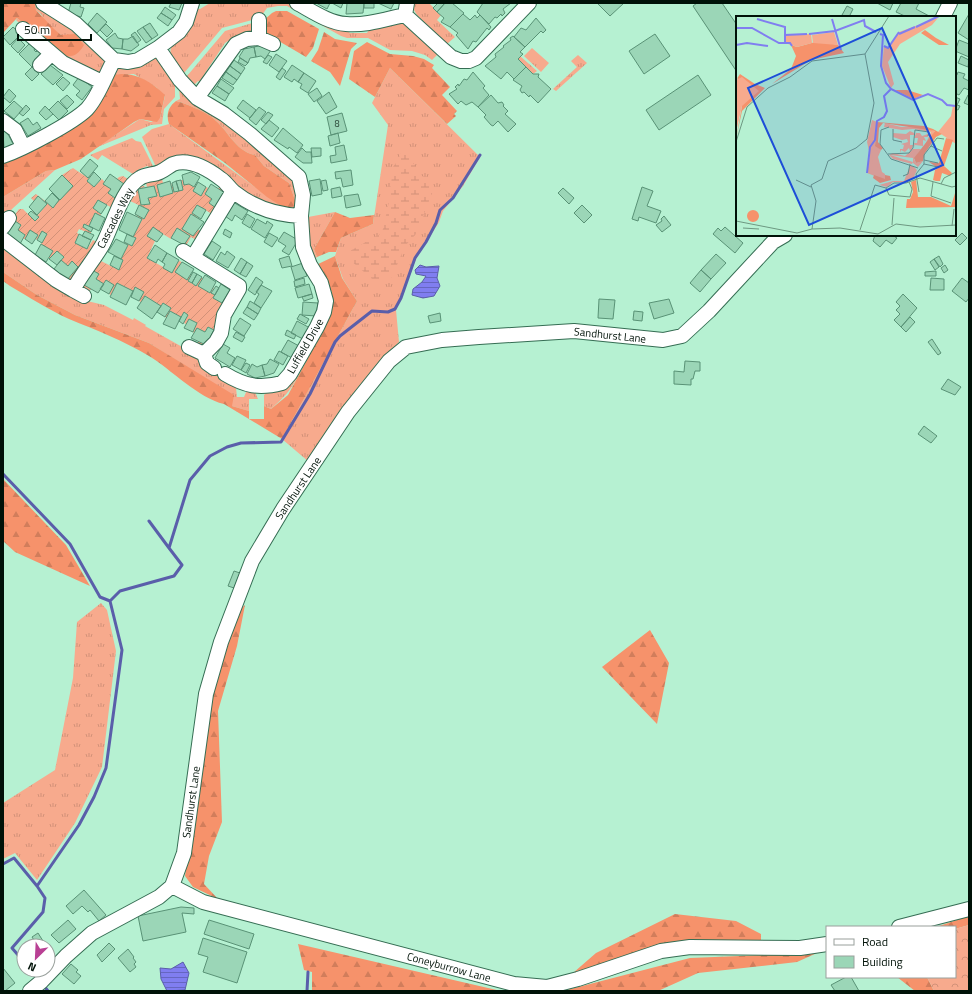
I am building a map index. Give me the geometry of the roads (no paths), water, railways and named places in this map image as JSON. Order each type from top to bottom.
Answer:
[{"type":"street","points":[[52,5],[60,15],[76,24],[114,60],[128,62],[138,60],[158,48],[179,32],[186,22],[192,3]]},
{"type":"street","points":[[297,3],[328,19],[346,25],[373,22],[406,9],[451,58],[461,61],[469,61],[476,58],[529,3]]},
{"type":"street","points":[[944,16],[950,3]]},
{"type":"street","points":[[259,20],[259,38]]},
{"type":"street","points":[[24,28],[51,54],[63,63],[102,82]]},
{"type":"street","points":[[197,98],[236,44],[247,39],[259,38],[273,44]]},
{"type":"street","name":"Luffield Drive","points":[[158,48],[180,80],[197,98],[224,114],[304,175],[301,216],[303,246],[310,265],[321,283],[326,302],[324,312],[308,344],[290,374],[282,383],[241,390],[208,363],[204,354]]},
{"type":"street","points":[[40,65],[51,54]]},
{"type":"street","points":[[3,156],[60,127],[87,108],[98,93],[114,60]]},
{"type":"street","points":[[3,120],[15,130],[23,146]]},
{"type":"street","name":"Cascades Way","points":[[3,240],[56,280],[79,293],[82,274],[104,242],[114,216],[131,187],[140,178],[158,173],[175,164],[187,162],[197,165],[222,180],[233,191],[270,212],[285,216],[301,216]]},
{"type":"street","points":[[189,347],[204,354],[216,342],[221,333],[224,315],[239,288],[236,282],[188,254],[233,191]]},
{"type":"street","name":"Sandhurst Lane","points":[[172,886],[184,853],[206,694],[222,642],[252,561],[283,509],[348,412],[389,361],[406,347],[442,340],[472,337],[574,331],[663,340],[682,336],[709,311],[773,242],[783,236]]},
{"type":"street","points":[[30,991],[92,933],[159,897],[172,886]]},
{"type":"street","name":"Coneyburrow Lane","points":[[172,886],[203,902],[514,984],[547,987],[578,979],[661,951],[690,947],[800,948],[826,944]]},
{"type":"street","points":[[903,926],[969,909]]},
{"type":"waterway","points":[[110,601],[120,591],[174,576],[182,565],[169,548],[190,480],[210,456],[227,447],[241,443],[281,442],[310,394],[335,342],[340,336],[372,311],[388,312],[395,309],[401,298],[415,258],[426,242],[436,223],[440,210],[453,198],[480,155]]},
{"type":"waterway","points":[[3,474],[70,544],[100,597],[110,601],[122,650],[106,768],[94,797],[79,825],[37,886],[45,898],[43,912],[21,938]]},
{"type":"waterway","points":[[149,521],[169,548]]},
{"type":"waterway","points":[[3,864],[14,858],[37,886]]},
{"type":"waterway","points":[[16,943],[12,948],[16,953]]},
{"type":"waterway","points":[[307,991],[308,972]]},
{"type":"waterway","points":[[44,986],[48,991]]}]
